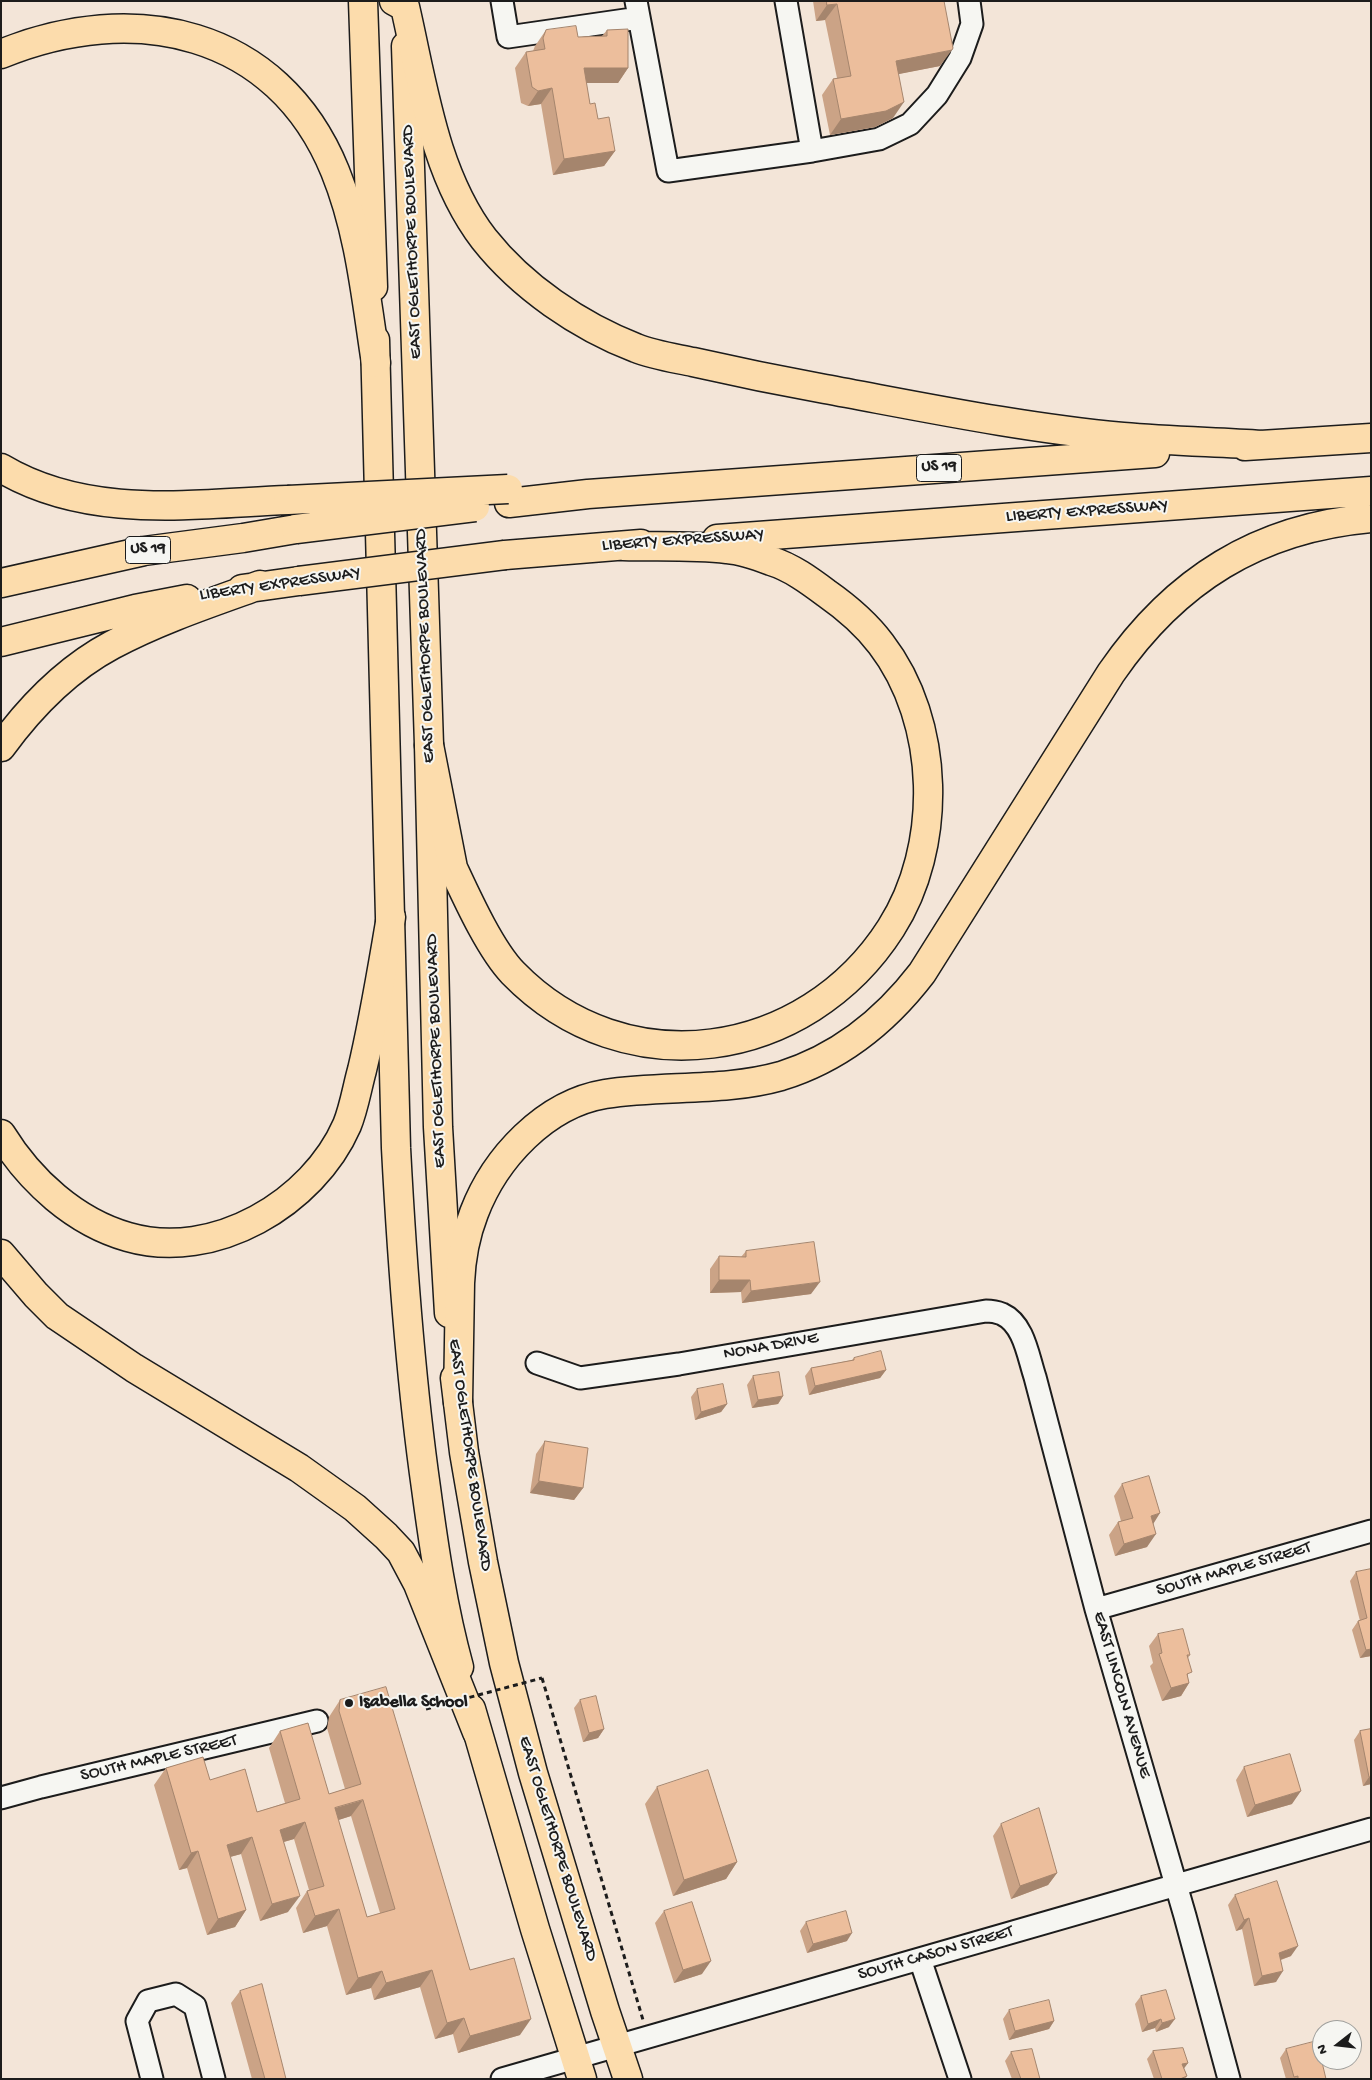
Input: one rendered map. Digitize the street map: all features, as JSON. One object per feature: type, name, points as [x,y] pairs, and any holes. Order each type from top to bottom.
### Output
[{"type":"main road","points":[[364,1],[376,363],[396,1148],[410,1365],[435,1551],[458,1661],[530,1912],[579,2069]]},
{"type":"main road","points":[[401,3],[440,152],[453,186],[467,214],[485,240],[511,268],[537,291],[599,331],[638,349],[764,378],[942,411],[1121,437],[1262,445]]},
{"type":"main road","name":"EAST OGLETHORPE BOULEVARD","points":[[401,3],[429,745],[438,1127],[449,1313],[458,1402],[483,1562],[504,1663],[533,1773],[605,2011],[628,2079]]},
{"type":"main road","points":[[1,54],[26,42],[58,31],[92,24],[137,23],[161,25],[184,30],[218,42],[245,58],[268,76],[290,99],[310,125],[336,172],[356,238],[376,363]]},
{"type":"main road","name":"US 19","points":[[1,583],[144,551],[242,538],[508,496],[588,494],[1371,438]]},
{"type":"main road","points":[[1,468],[26,481],[63,494],[113,504],[138,505],[508,496]]},
{"type":"main road","name":"LIBERTY EXPRESSWAY","points":[[1,642],[135,608],[260,585],[505,555],[1371,491]]},
{"type":"main road","points":[[458,1402],[461,1265],[468,1230],[483,1192],[494,1173],[522,1139],[557,1112],[604,1094],[714,1087],[758,1082],[806,1067],[850,1043],[890,1012],[922,973],[1111,673],[1143,630],[1161,611],[1202,578],[1248,551],[1298,531],[1371,518]]},
{"type":"main road","points":[[429,745],[453,868],[482,926],[507,966],[534,993],[561,1012],[587,1026],[612,1036],[644,1044],[681,1047],[709,1045],[740,1039],[772,1029],[806,1012],[849,980],[870,958],[900,912],[920,864],[926,829],[929,796],[926,762],[914,705],[900,674],[882,644],[839,602],[811,582],[774,562],[729,549],[623,546]]},
{"type":"main road","points":[[1,747],[18,724],[46,694],[77,668],[111,645],[178,614],[260,585]]},
{"type":"main road","points":[[1,1134],[26,1168],[52,1194],[76,1212],[101,1227],[129,1237],[148,1241],[176,1242],[201,1240],[251,1223],[275,1209],[303,1186],[332,1152],[347,1125],[372,1027],[391,917]]},
{"type":"main road","points":[[1,1254],[36,1295],[58,1316],[134,1368],[299,1468],[355,1508],[386,1536],[401,1552],[418,1584],[477,1732]]},
{"type":"street","points":[[502,1],[508,37],[637,9],[668,171],[812,151],[879,139],[910,124],[937,95],[960,58],[972,24],[969,1]]},
{"type":"street","points":[[786,1],[812,151]]},
{"type":"street","name":"NONA DRIVE","points":[[537,1363],[580,1378],[679,1364],[986,1310],[1005,1316]]},
{"type":"street","name":"EAST LINCOLN AVENUE","points":[[1005,1316],[1015,1323],[1024,1343],[1096,1609],[1174,1886],[1185,1916],[1229,2079]]},
{"type":"street","name":"SOUTH MAPLE STREET","points":[[1096,1609],[1371,1531]]},
{"type":"street","name":"SOUTH MAPLE STREET","points":[[1,1798],[317,1721]]},
{"type":"street","name":"SOUTH CASON STREET","points":[[502,2079],[579,2069],[618,2046],[1371,1829]]},
{"type":"street","points":[[920,1959],[960,2079]]},
{"type":"street","points":[[152,2079],[137,2022],[148,2002],[176,1994],[195,2006],[214,2079]]},
{"type":"path","points":[[426,1708],[542,1678],[648,2037]]},
{"type":"building","points":[[827,1],[944,1],[953,48],[952,50],[896,61],[904,102],[886,111],[841,119],[833,79],[851,76],[837,4],[827,5]]},
{"type":"building","points":[[576,26],[578,37],[607,36],[607,30],[628,29],[628,68],[584,68],[590,104],[595,103],[598,119],[609,117],[615,151],[564,159],[552,88],[538,91],[532,87],[526,52],[545,49],[543,38],[546,30]]},
{"type":"building","points":[[814,1242],[820,1282],[751,1291],[750,1280],[719,1280],[719,1256],[746,1257],[746,1251]]},
{"type":"building","points":[[881,1351],[886,1370],[815,1386],[811,1368],[854,1360],[854,1358]]},
{"type":"building","points":[[779,1372],[783,1396],[758,1400],[753,1376]]},
{"type":"building","points":[[723,1384],[727,1404],[701,1412],[697,1389]]},
{"type":"building","points":[[545,1441],[588,1448],[583,1488],[539,1481]]},
{"type":"building","points":[[1149,1476],[1160,1513],[1151,1516],[1156,1534],[1124,1544],[1118,1522],[1133,1518],[1122,1484]]},
{"type":"building","points":[[1371,1569],[1371,1649],[1366,1650],[1358,1621],[1367,1618],[1356,1572]]},
{"type":"building","points":[[1183,1629],[1190,1655],[1187,1655],[1192,1672],[1187,1674],[1189,1683],[1171,1688],[1159,1654],[1162,1653],[1158,1634]]},
{"type":"building","points":[[386,1687],[470,1970],[514,1958],[531,2019],[470,2036],[464,2018],[447,2023],[432,1970],[386,1983],[382,1971],[358,1978],[339,1909],[315,1916],[307,1891],[324,1886],[305,1822],[280,1830],[300,1896],[272,1904],[252,1837],[227,1845],[246,1910],[218,1919],[198,1851],[191,1853],[166,1768],[203,1757],[210,1780],[245,1769],[257,1812],[300,1799],[280,1731],[308,1723],[329,1794],[361,1784],[339,1711],[340,1700]],"holes":[[[363,1800],[395,1909],[367,1917],[335,1808]]]},
{"type":"building","points":[[596,1696],[604,1729],[589,1733],[580,1700]]},
{"type":"building","points":[[1371,1729],[1371,1777],[1369,1777],[1360,1731]]},
{"type":"building","points":[[1290,1754],[1301,1791],[1255,1805],[1244,1767]]},
{"type":"building","points":[[708,1770],[737,1862],[684,1880],[657,1787]]},
{"type":"building","points":[[1039,1808],[1057,1873],[1020,1886],[1001,1824]]},
{"type":"building","points":[[1277,1881],[1298,1946],[1279,1953],[1283,1971],[1262,1976],[1249,1918],[1244,1920],[1235,1895]]},
{"type":"building","points":[[692,1902],[711,1961],[683,1970],[664,1911]]},
{"type":"building","points":[[846,1911],[852,1933],[813,1944],[806,1922]]},
{"type":"building","points":[[262,1984],[286,2079],[265,2079],[240,1991]]},
{"type":"building","points":[[1166,1990],[1175,2019],[1162,2023],[1161,2019],[1148,2024],[1141,1996]]},
{"type":"building","points":[[1049,2000],[1054,2021],[1015,2031],[1009,2010]]},
{"type":"building","points":[[1312,2042],[1312,2070],[1324,2070],[1326,2079],[1298,2079],[1298,2076],[1294,2077],[1286,2049]]},
{"type":"building","points":[[1183,2048],[1188,2063],[1182,2064],[1187,2076],[1180,2079],[1162,2079],[1153,2051]]},
{"type":"building","points":[[1032,2049],[1040,2079],[1021,2079],[1011,2052]]},
{"type":"place","name":"Isabella School","points":[[349,1703]]}]
